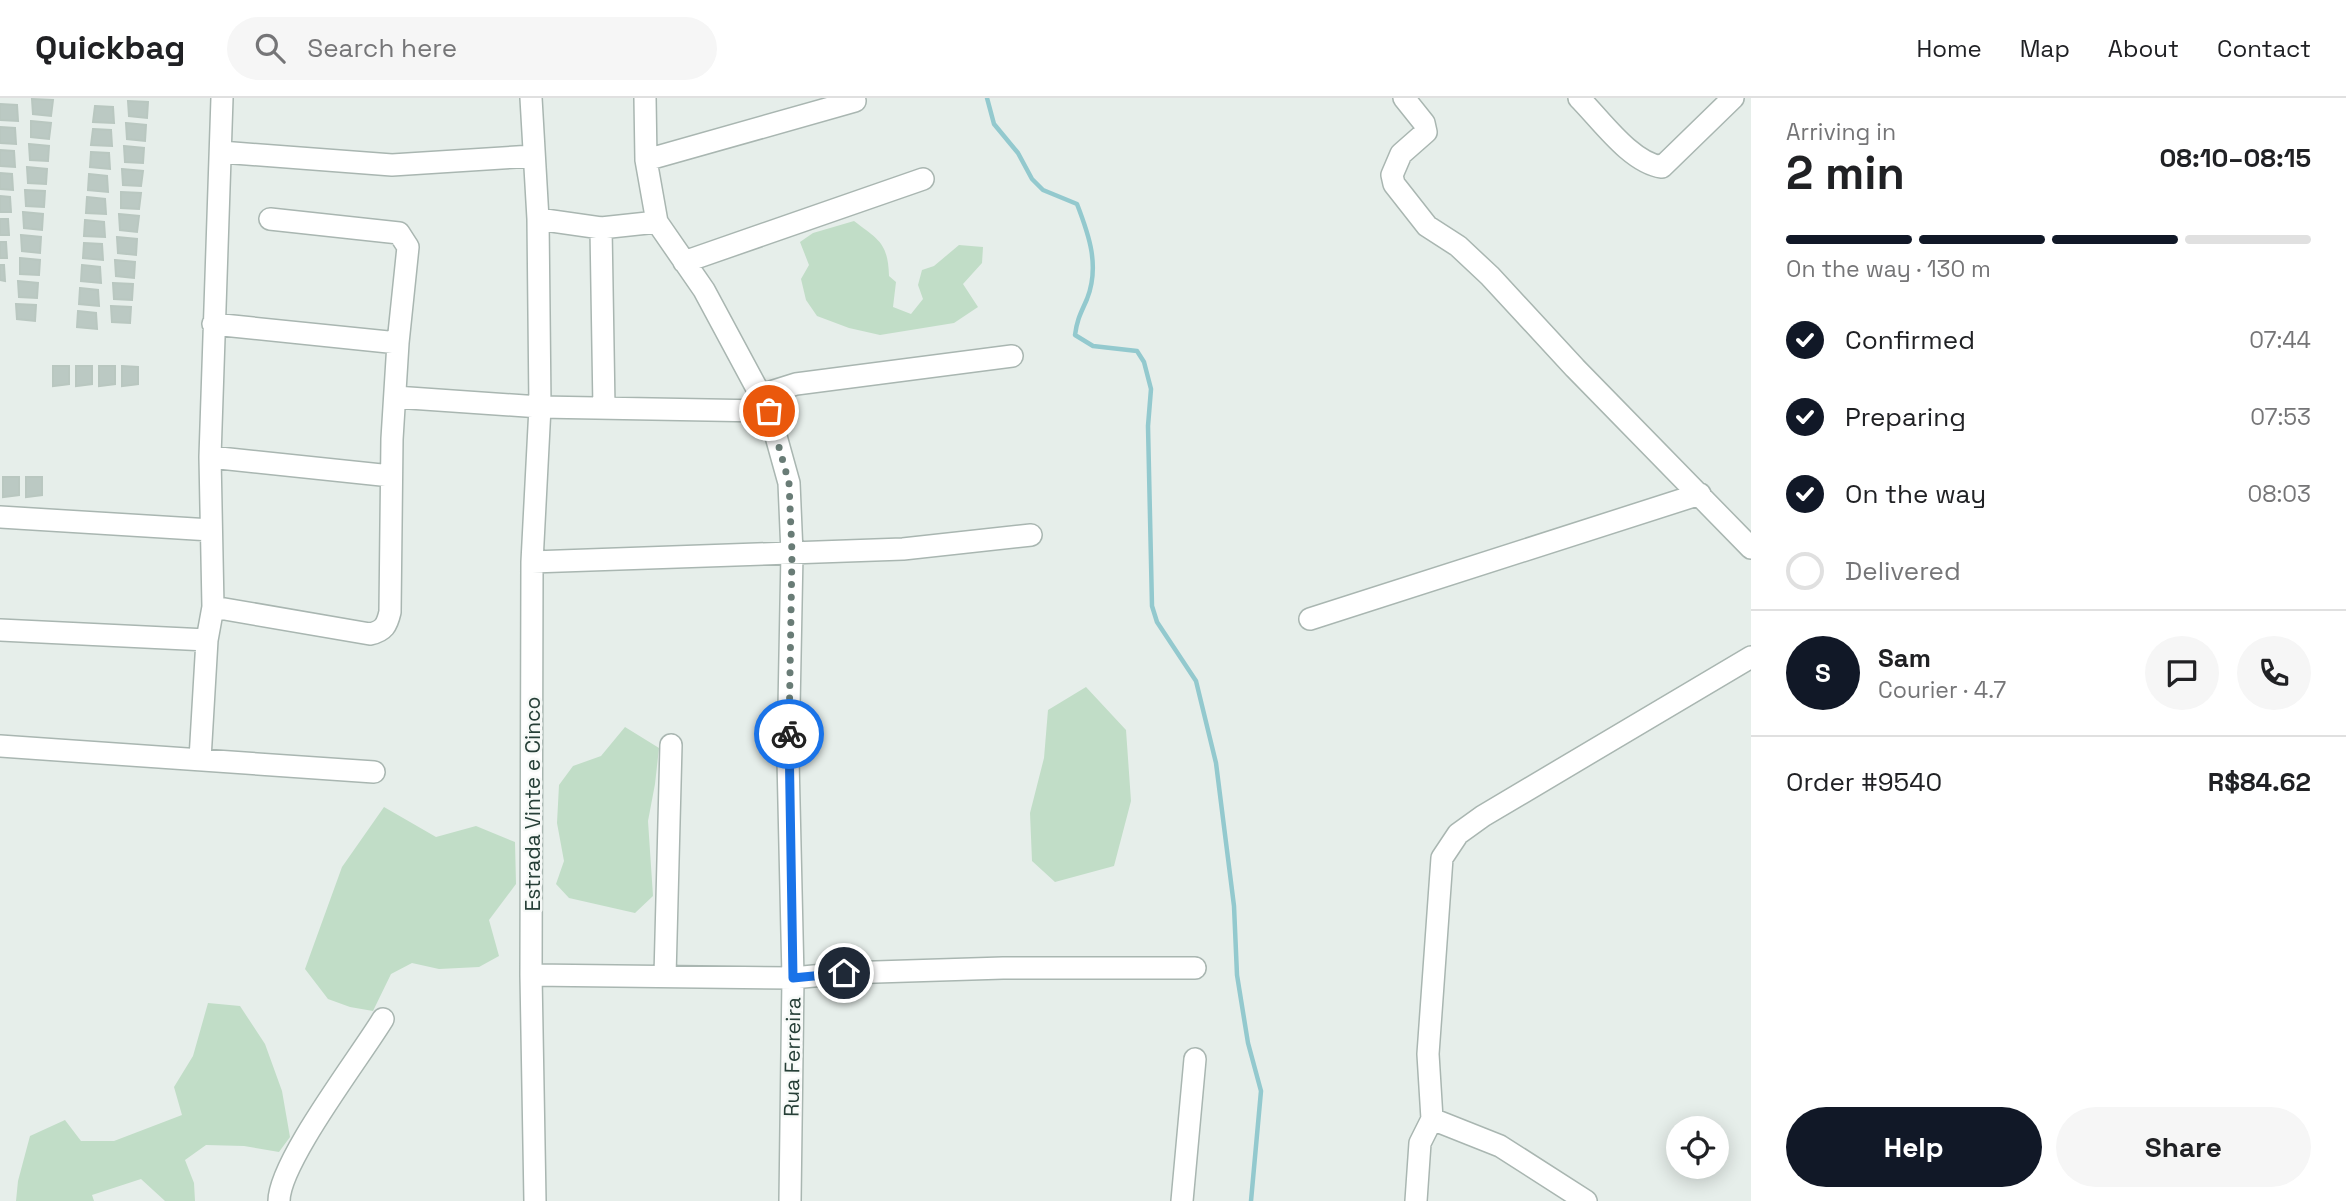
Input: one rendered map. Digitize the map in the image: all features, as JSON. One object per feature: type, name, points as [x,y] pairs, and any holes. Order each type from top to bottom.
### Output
[{"type":"street","points":[[200,759],[207,640],[213,607],[210,457],[222,98]]},
{"type":"street","name":"Estrada Vinte e Cinco","points":[[531,98],[538,219],[540,407],[532,562],[531,975],[535,1201]]},
{"type":"street","points":[[538,219],[601,228],[657,222],[646,160],[645,98]]},
{"type":"street","points":[[1404,98],[1424,123],[1426,132],[1401,154],[1392,175],[1394,184],[1416,214],[1427,226],[1458,246],[1490,276],[1575,368],[1751,548]]},
{"type":"street","points":[[1579,98],[1629,150],[1648,165],[1662,167],[1733,98]]},
{"type":"street","points":[[646,160],[855,101]]},
{"type":"street","points":[[221,152],[391,165],[533,156]]},
{"type":"street","points":[[684,262],[923,179]]},
{"type":"street","points":[[213,607],[370,634],[380,631],[387,624],[390,611],[391,476],[398,343],[408,247],[399,233],[270,219]]},
{"type":"street","name":"Rua Ferreira","points":[[657,222],[704,290],[765,403],[789,483],[792,553],[788,759],[793,978],[790,1201]]},
{"type":"street","points":[[601,228],[604,408]]},
{"type":"street","points":[[213,324],[398,343]]},
{"type":"street","points":[[395,397],[540,407],[604,408],[765,403],[796,384],[1012,356]]},
{"type":"street","points":[[210,457],[391,476]]},
{"type":"street","points":[[1310,619],[1700,495]]},
{"type":"street","points":[[0,517],[211,530]]},
{"type":"street","points":[[532,562],[903,549],[1031,535]]},
{"type":"street","points":[[0,630],[207,640]]},
{"type":"street","points":[[1416,1201],[1420,1143],[1432,1119],[1428,1055],[1439,884],[1443,858],[1448,847],[1458,834],[1483,816],[1751,657]]},
{"type":"street","points":[[665,976],[671,745]]},
{"type":"street","points":[[0,746],[374,772]]},
{"type":"street","points":[[531,975],[793,978],[1003,968],[1195,968]]},
{"type":"street","points":[[279,1201],[279,1191],[294,1157],[383,1019]]},
{"type":"street","points":[[1182,1201],[1195,1059]]},
{"type":"street","points":[[1432,1119],[1500,1146],[1586,1201]]},
{"type":"green space","points":[[854,221],[876,238],[884,249],[889,276],[896,282],[893,307],[911,314],[923,299],[918,285],[922,270],[934,266],[959,245],[983,247],[982,263],[963,284],[978,307],[954,323],[880,335],[849,328],[817,316],[806,300],[801,279],[809,265],[800,242],[813,233]]},
{"type":"green space","points":[[1086,687],[1126,730],[1131,801],[1114,866],[1055,882],[1032,861],[1030,813],[1044,758],[1048,710]]},
{"type":"green space","points":[[625,727],[659,748],[648,821],[653,896],[635,913],[569,898],[556,884],[564,861],[557,823],[559,785],[573,766],[601,756]]},
{"type":"green space","points":[[384,807],[436,837],[476,826],[515,842],[516,884],[489,920],[499,956],[479,967],[439,969],[412,963],[391,974],[373,1011],[328,999],[305,969],[342,867]]},
{"type":"green space","points":[[208,1003],[240,1006],[265,1044],[282,1091],[290,1137],[279,1152],[244,1146],[206,1145],[185,1160],[194,1183],[195,1201],[165,1201],[141,1179],[92,1195],[94,1201],[16,1201],[18,1181],[30,1136],[65,1120],[81,1141],[114,1141],[182,1115],[174,1087],[193,1056]]},
{"type":"building","points":[[32,99],[53,100],[51,116],[33,114]]},
{"type":"building","points":[[128,101],[148,102],[147,118],[129,116]]},
{"type":"building","points":[[0,104],[17,105],[18,121],[0,120]]},
{"type":"building","points":[[95,106],[113,107],[114,123],[93,122]]},
{"type":"building","points":[[31,121],[51,123],[49,139],[31,137]]},
{"type":"building","points":[[126,123],[146,125],[145,141],[127,139]]},
{"type":"building","points":[[0,127],[15,128],[16,144],[0,143]]},
{"type":"building","points":[[93,129],[111,130],[112,146],[91,145]]},
{"type":"building","points":[[29,144],[49,146],[48,161],[30,160]]},
{"type":"building","points":[[124,146],[144,148],[143,163],[125,162]]},
{"type":"building","points":[[0,150],[14,151],[15,167],[0,166]]},
{"type":"building","points":[[91,152],[109,153],[110,169],[90,167]]},
{"type":"building","points":[[27,167],[47,169],[46,184],[28,183]]},
{"type":"building","points":[[122,169],[143,171],[141,186],[123,185]]},
{"type":"building","points":[[0,173],[12,174],[13,190],[0,189]]},
{"type":"building","points":[[89,174],[107,176],[108,192],[88,190]]},
{"type":"building","points":[[25,190],[45,191],[44,207],[26,206]]},
{"type":"building","points":[[121,192],[141,193],[139,209],[121,208]]},
{"type":"building","points":[[0,196],[10,197],[11,212],[0,212]]},
{"type":"building","points":[[87,197],[105,199],[106,214],[86,213]]},
{"type":"building","points":[[23,212],[43,214],[42,230],[24,228]]},
{"type":"building","points":[[119,214],[139,216],[137,232],[120,230]]},
{"type":"building","points":[[0,219],[8,219],[9,235],[0,235]]},
{"type":"building","points":[[85,220],[104,222],[105,237],[84,236]]},
{"type":"building","points":[[21,235],[41,237],[40,253],[22,251]]},
{"type":"building","points":[[117,237],[137,239],[136,255],[118,253]]},
{"type":"building","points":[[0,242],[6,242],[7,258],[0,258]]},
{"type":"building","points":[[84,243],[102,244],[103,260],[83,258]]},
{"type":"building","points":[[20,258],[40,260],[39,275],[20,274]]},
{"type":"building","points":[[115,260],[135,262],[134,278],[116,276]]},
{"type":"building","points":[[0,265],[4,265],[5,281],[0,280]]},
{"type":"building","points":[[82,265],[100,267],[101,283],[81,281]]},
{"type":"building","points":[[18,281],[38,283],[37,298],[19,297]]},
{"type":"building","points":[[113,283],[133,284],[132,300],[114,299]]},
{"type":"building","points":[[80,288],[98,290],[99,306],[79,304]]},
{"type":"building","points":[[16,304],[36,305],[35,321],[17,319]]},
{"type":"building","points":[[111,306],[131,307],[130,323],[112,322]]},
{"type":"building","points":[[78,311],[96,313],[97,329],[77,327]]},
{"type":"building","points":[[53,366],[69,366],[69,384],[53,386]]},
{"type":"building","points":[[76,366],[92,366],[92,384],[76,386]]},
{"type":"building","points":[[99,366],[115,366],[115,384],[99,386]]},
{"type":"building","points":[[122,366],[138,367],[138,384],[122,386]]},
{"type":"building","points":[[3,477],[19,477],[19,495],[3,497]]},
{"type":"building","points":[[26,477],[42,477],[42,495],[26,497]]},
{"type":"waterway","points":[[987,98],[994,124],[1018,153],[1032,179],[1043,190],[1077,204],[1089,239],[1093,275],[1075,335],[1093,346],[1137,351],[1144,362],[1151,389],[1148,426],[1152,606],[1157,622],[1196,681],[1216,763],[1234,906],[1237,975],[1248,1043],[1261,1091],[1251,1201]]},
{"type":"way so far","points":[[769,411],[789,483],[792,553],[789,734]]},
{"type":"route","points":[[789,734],[793,978],[844,973]]}]
